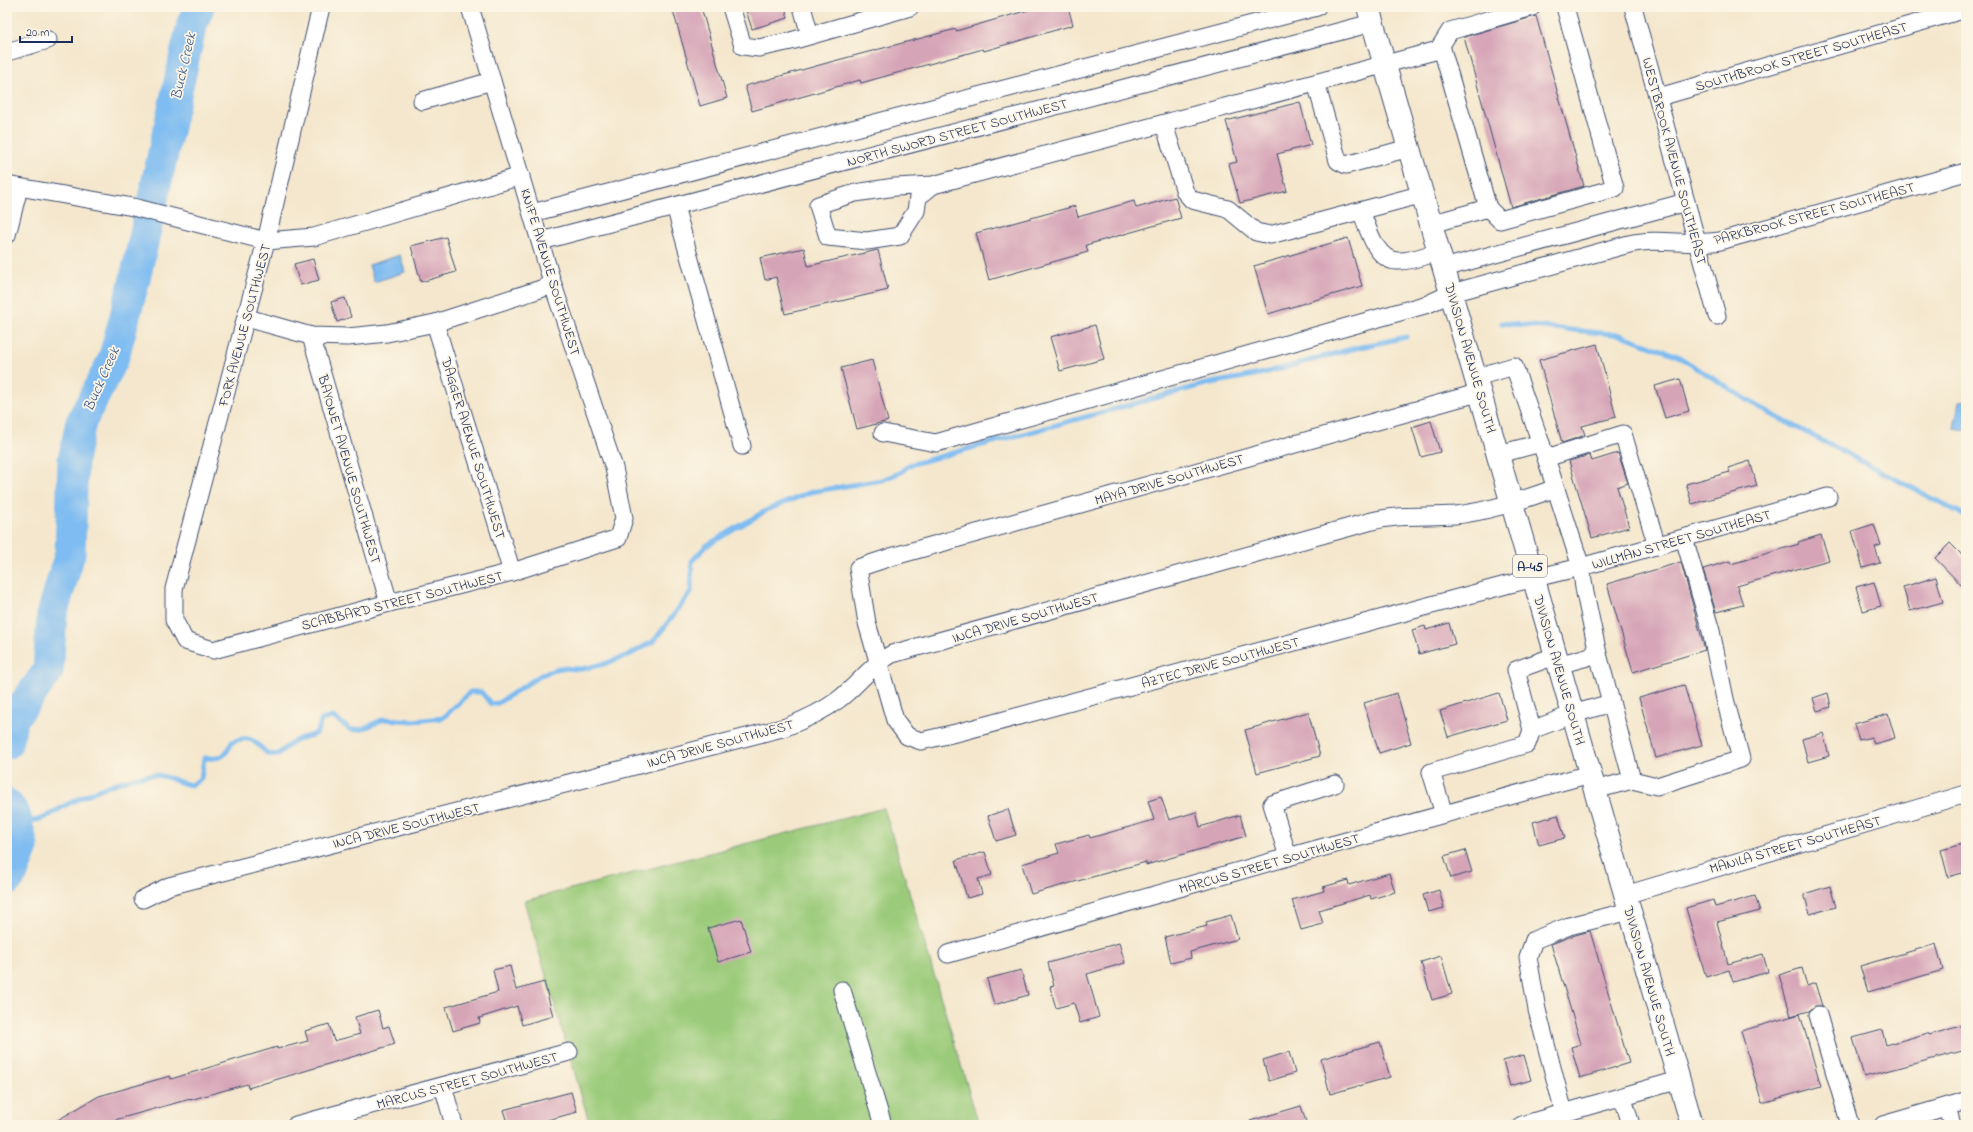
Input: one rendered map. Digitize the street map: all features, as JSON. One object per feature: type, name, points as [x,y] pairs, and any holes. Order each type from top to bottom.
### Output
[{"type":"main road","name":"DIVISION AVENUE SOUTH","points":[[1370,15],[1479,385],[1572,714],[1692,1125]]},
{"type":"street","name":"FORK AVENUE SOUTHWEST","points":[[185,641],[174,620],[174,589],[192,516],[247,318],[321,7]]},
{"type":"street","name":"KNIFE AVENUE SOUTHWEST","points":[[470,7],[553,285],[614,468],[624,518],[618,538]]},
{"type":"street","points":[[731,7],[743,46],[759,48],[910,7]]},
{"type":"street","points":[[802,7],[810,35]]},
{"type":"street","name":"NORTH SWORD STREET SOUTHWEST","points":[[532,213],[1317,7]]},
{"type":"street","points":[[1438,50],[1450,31],[1532,7]]},
{"type":"street","points":[[933,185],[918,197],[916,211],[900,236],[867,241],[828,237],[818,205],[855,193],[895,186],[933,185],[1442,49],[1488,208],[1500,220],[1615,188],[1565,7]]},
{"type":"street","name":"WESTBROOK AVENUE SOUTHEAST","points":[[1633,7],[1659,97],[1696,242],[1717,316]]},
{"type":"street","name":"SOUTHBROOK STREET SOUTHEAST","points":[[1659,97],[1966,9]]},
{"type":"street","name":"NORTH SWORD STREET SOUTHWEST","points":[[541,241],[675,206],[1370,15]]},
{"type":"street","points":[[7,52],[48,40]]},
{"type":"street","points":[[422,102],[492,81]]},
{"type":"street","points":[[1316,83],[1338,161],[1346,165],[1409,148]]},
{"type":"street","points":[[1164,124],[1185,192],[1192,200],[1228,209],[1256,232],[1270,235],[1423,194]]},
{"type":"street","name":"PARKBROOK STREET SOUTHEAST","points":[[883,433],[936,443],[1428,304],[1452,293],[1642,241],[1720,241],[1966,172]]},
{"type":"street","points":[[7,235],[13,187],[133,207],[266,241],[314,237],[521,176]]},
{"type":"street","points":[[1360,211],[1379,253],[1396,262],[1442,260],[1686,202]]},
{"type":"street","points":[[675,206],[742,446]]},
{"type":"street","points":[[1431,224],[1488,208]]},
{"type":"street","points":[[247,318],[311,336],[348,337],[387,334],[436,323],[553,285]]},
{"type":"street","name":"DAGGER AVENUE SOUTHWEST","points":[[436,323],[512,572]]},
{"type":"street","name":"BAYONET AVENUE SOUTHWEST","points":[[311,336],[389,603]]},
{"type":"street","name":"MAYA DRIVE SOUTHWEST","points":[[878,663],[867,623],[858,568],[891,557],[1479,385],[1514,366],[1544,451]]},
{"type":"street","points":[[1499,454],[1544,451],[1622,434],[1657,546]]},
{"type":"street","points":[[1544,451],[1581,567],[1598,654],[1632,780],[1657,786],[1741,759],[1711,631],[1684,538]]},
{"type":"street","name":"INCA DRIVE SOUTHWEST","points":[[143,900],[168,886],[786,727],[805,720],[839,699],[878,663],[892,654],[1372,521],[1397,516],[1464,514],[1512,502],[1556,488]]},
{"type":"street","name":"WILLMAN STREET SOUTHEAST","points":[[1534,578],[1581,567],[1828,497]]},
{"type":"street","name":"SCABBARD STREET SOUTHWEST","points":[[185,641],[213,650],[512,572],[618,538]]},
{"type":"street","name":"AZTEC DRIVE SOUTHWEST","points":[[878,663],[895,720],[907,736],[921,741],[960,732],[1534,578]]},
{"type":"street","points":[[1444,814],[1430,772],[1527,744],[1532,730],[1516,670],[1598,654]]},
{"type":"street","points":[[1532,730],[1572,714],[1611,703]]},
{"type":"street","name":"MARCUS STREET SOUTHWEST","points":[[948,954],[1444,814],[1593,782],[1632,780]]},
{"type":"street","points":[[1288,857],[1272,804],[1335,784]]},
{"type":"street","name":"MANILA STREET SOUTHEAST","points":[[1564,1113],[1537,1010],[1528,957],[1534,940],[1627,903],[1966,794]]},
{"type":"street","points":[[842,990],[883,1125]]},
{"type":"street","points":[[1818,1016],[1850,1125]]},
{"type":"street","name":"MARCUS STREET SOUTHWEST","points":[[296,1125],[569,1052]]},
{"type":"street","points":[[1532,1124],[1564,1113],[1679,1080]]},
{"type":"street","points":[[443,1086],[454,1125]]},
{"type":"street","points":[[1623,1097],[1631,1125]]},
{"type":"street","points":[[1883,1125],[1966,1101]]},
{"type":"street","points":[[1947,1107],[1952,1125]]},
{"type":"green space","points":[[884,808],[979,1125],[590,1125],[524,901]]},
{"type":"water","points":[[400,255],[405,272],[374,282],[369,265]]},
{"type":"water","points":[[1966,400],[1966,431],[1954,429],[1959,401]]},
{"type":"building","points":[[672,7],[701,7],[727,98],[700,106]]},
{"type":"building","points":[[745,7],[785,7],[788,18],[752,29]]},
{"type":"building","points":[[1039,7],[1068,7],[1073,25],[984,51],[983,49],[861,83],[860,80],[752,111],[745,86],[956,29],[956,31]]},
{"type":"building","points":[[1536,16],[1584,186],[1511,207],[1464,37]]},
{"type":"building","points":[[1300,102],[1311,145],[1277,154],[1287,191],[1240,203],[1229,164],[1237,162],[1226,121]]},
{"type":"building","points":[[1175,197],[1181,218],[1086,245],[1088,252],[989,280],[976,233],[1075,206],[1078,217],[1134,201],[1136,208]]},
{"type":"building","points":[[446,237],[456,272],[421,282],[411,246]]},
{"type":"building","points":[[1348,238],[1362,286],[1268,314],[1254,266]]},
{"type":"building","points":[[804,248],[808,266],[878,250],[888,290],[785,314],[776,277],[765,280],[760,258]]},
{"type":"building","points":[[313,259],[319,280],[300,285],[294,264]]},
{"type":"building","points":[[345,298],[351,317],[337,322],[331,302]]},
{"type":"building","points":[[1095,325],[1104,359],[1060,371],[1050,337]]},
{"type":"building","points":[[1597,344],[1616,417],[1582,426],[1585,435],[1562,443],[1539,360]]},
{"type":"building","points":[[872,360],[888,421],[857,429],[841,368]]},
{"type":"building","points":[[1680,379],[1689,411],[1665,418],[1655,386]]},
{"type":"building","points":[[1431,421],[1440,452],[1421,457],[1412,427]]},
{"type":"building","points":[[1618,453],[1628,483],[1617,487],[1629,527],[1592,538],[1569,461],[1590,455],[1592,461]]},
{"type":"building","points":[[1750,461],[1757,486],[1692,504],[1686,484],[1730,472],[1728,468]]},
{"type":"building","points":[[1874,524],[1881,545],[1875,547],[1880,563],[1863,568],[1852,531]]},
{"type":"building","points":[[1821,535],[1829,560],[1737,586],[1743,605],[1716,612],[1703,569],[1730,561],[1731,564],[1799,544],[1798,542]]},
{"type":"building","points":[[1950,543],[1966,559],[1966,590],[1935,558]]},
{"type":"building","points":[[1681,562],[1705,650],[1633,672],[1607,584]]},
{"type":"building","points":[[1936,577],[1943,602],[1910,611],[1903,587]]},
{"type":"building","points":[[1874,582],[1881,606],[1863,611],[1856,587]]},
{"type":"building","points":[[1449,623],[1455,644],[1419,654],[1412,630],[1425,626],[1426,630]]},
{"type":"building","points":[[1684,685],[1702,745],[1656,758],[1639,698]]},
{"type":"building","points":[[1397,693],[1411,743],[1379,753],[1364,703]]},
{"type":"building","points":[[1499,693],[1507,720],[1448,737],[1440,711]]},
{"type":"building","points":[[1828,693],[1831,707],[1817,711],[1813,698]]},
{"type":"building","points":[[1308,712],[1320,756],[1257,773],[1245,730]]},
{"type":"building","points":[[1888,714],[1895,738],[1874,744],[1872,737],[1859,740],[1854,724]]},
{"type":"building","points":[[1823,733],[1829,756],[1808,762],[1802,739]]},
{"type":"building","points":[[1161,797],[1169,820],[1196,812],[1200,827],[1240,815],[1246,836],[1146,865],[1146,862],[1031,894],[1022,864],[1059,853],[1056,844],[1089,835],[1090,838],[1154,820],[1148,801]]},
{"type":"building","points":[[1008,809],[1016,835],[996,841],[988,816]]},
{"type":"building","points":[[1558,815],[1565,838],[1539,845],[1533,822]]},
{"type":"building","points":[[1966,843],[1966,872],[1948,877],[1941,850]]},
{"type":"building","points":[[1465,850],[1472,872],[1451,878],[1444,856]]},
{"type":"building","points":[[985,852],[992,875],[978,879],[982,894],[967,898],[956,860]]},
{"type":"building","points":[[1389,873],[1395,892],[1371,899],[1370,895],[1319,910],[1323,924],[1301,930],[1292,900],[1324,891],[1323,887],[1348,880],[1349,885]]},
{"type":"building","points":[[1830,886],[1836,907],[1810,914],[1804,894]]},
{"type":"building","points":[[1439,890],[1444,908],[1428,912],[1423,895]]},
{"type":"building","points":[[1755,896],[1760,911],[1717,922],[1728,964],[1763,954],[1768,972],[1733,982],[1729,970],[1706,977],[1686,908],[1713,900],[1715,907]]},
{"type":"building","points":[[1231,915],[1238,939],[1190,952],[1191,958],[1171,963],[1165,937],[1207,926],[1206,922]]},
{"type":"building","points":[[741,919],[751,952],[718,962],[708,928]]},
{"type":"building","points":[[1590,931],[1629,1063],[1580,1078],[1571,1047],[1581,1044],[1551,944]]},
{"type":"building","points":[[1119,943],[1125,963],[1087,974],[1099,1017],[1080,1023],[1074,1003],[1056,1008],[1050,987],[1054,986],[1048,963]]},
{"type":"building","points":[[1936,944],[1943,970],[1868,992],[1860,966]]},
{"type":"building","points":[[1441,956],[1452,994],[1432,1000],[1421,962]]},
{"type":"building","points":[[510,966],[516,990],[544,982],[553,1016],[522,1025],[517,1006],[479,1018],[480,1023],[453,1031],[446,1007],[498,992],[493,970]]},
{"type":"building","points":[[1802,968],[1807,986],[1815,983],[1822,1006],[1815,1006],[1809,1011],[1791,1016],[1779,975]]},
{"type":"building","points":[[1021,970],[1028,995],[994,1005],[987,979]]},
{"type":"building","points":[[378,1010],[383,1028],[389,1026],[395,1044],[248,1088],[247,1084],[111,1121],[105,1125],[49,1125],[99,1096],[170,1076],[171,1079],[277,1047],[277,1049],[308,1041],[305,1031],[329,1024],[334,1041],[360,1034],[355,1017]]},
{"type":"building","points":[[1800,1014],[1821,1086],[1762,1103],[1741,1031]]},
{"type":"building","points":[[1964,1025],[1966,1033],[1966,1050],[1864,1077],[1853,1038],[1882,1030],[1886,1045]]},
{"type":"building","points":[[1380,1042],[1390,1077],[1330,1094],[1321,1059]]},
{"type":"building","points":[[1289,1052],[1295,1073],[1269,1081],[1263,1060]]},
{"type":"building","points":[[1524,1055],[1531,1080],[1510,1086],[1503,1061]]},
{"type":"building","points":[[571,1092],[577,1112],[544,1121],[545,1125],[508,1125],[503,1110]]},
{"type":"building","points":[[1301,1106],[1307,1125],[1250,1125],[1250,1121]]},
{"type":"waterway","name":"Buck Creek","points":[[7,744],[13,719],[48,671],[52,615],[70,553],[73,460],[81,422],[113,360],[134,283],[192,24],[199,7]]},
{"type":"waterway","points":[[1502,323],[1621,335],[1676,355],[1765,411],[1966,516]]},
{"type":"waterway","points":[[15,814],[25,820],[38,820],[100,789],[122,781],[144,776],[159,775],[192,785],[201,778],[204,758],[218,758],[222,756],[225,754],[232,742],[245,739],[253,740],[268,754],[277,755],[300,738],[315,734],[321,720],[333,717],[351,730],[363,729],[384,719],[413,721],[443,718],[470,692],[481,692],[491,704],[498,703],[541,675],[560,668],[581,669],[604,664],[631,654],[654,641],[691,592],[692,561],[706,546],[767,510],[811,492],[882,480],[901,472],[909,465],[1206,384],[1260,374],[1352,349],[1406,337]]},
{"type":"waterway","name":"Buck Creek","points":[[7,804],[15,814],[23,847],[13,873],[7,881]]}]
